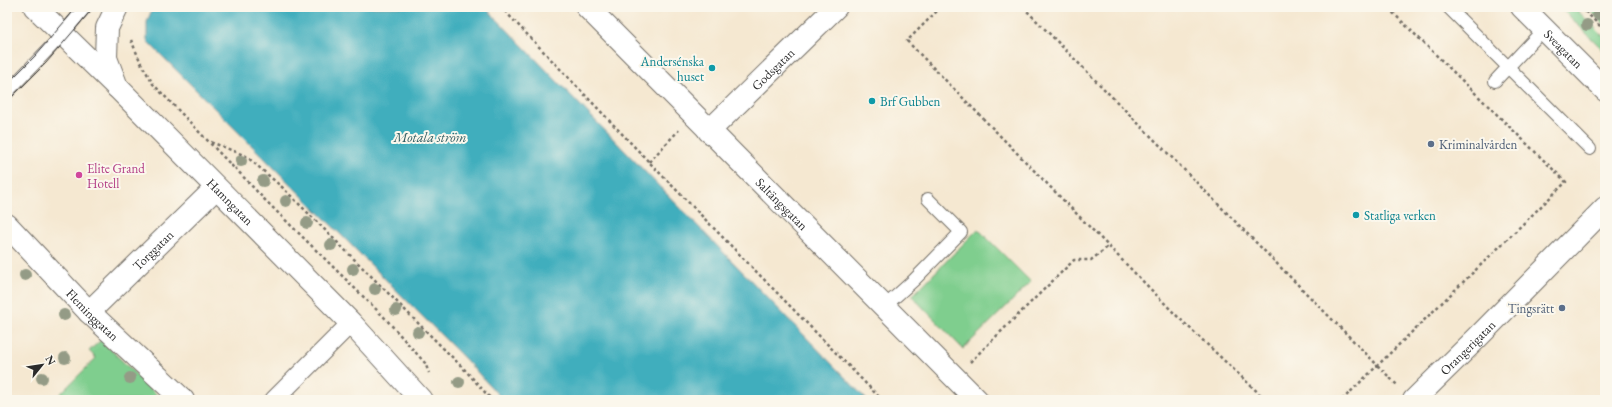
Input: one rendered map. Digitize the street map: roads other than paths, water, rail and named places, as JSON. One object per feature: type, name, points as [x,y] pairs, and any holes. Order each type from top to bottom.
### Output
[{"type":"street","name":"Hamngatan","points":[[35,7],[117,86],[216,188],[351,323],[422,400]]},
{"type":"street","points":[[117,7],[107,28],[106,58],[117,86]]},
{"type":"street","name":"Saltängsgatan","points":[[587,7],[693,116],[976,400]]},
{"type":"street","name":"Godsgatan","points":[[708,131],[836,7]]},
{"type":"street","name":"Sveagatan","points":[[1522,7],[1605,90]]},
{"type":"street","name":"Torggatan","points":[[89,312],[216,188]]},
{"type":"street","name":"Orangerigatan","points":[[1413,397],[1477,338],[1605,208]]},
{"type":"street","name":"Fleminggatan","points":[[7,226],[89,312],[183,400]]},
{"type":"street","points":[[274,400],[351,323]]},
{"type":"lane","points":[[7,92],[64,34],[85,7]]},
{"type":"lane","points":[[1448,7],[1509,66],[1590,149]]},
{"type":"lane","points":[[1495,81],[1544,29]]},
{"type":"lane","points":[[884,308],[953,242],[961,232],[928,199]]},
{"type":"water","name":"Motala ström","points":[[153,7],[485,7],[867,400],[503,400],[466,360],[147,41],[147,22]]},
{"type":"tram line","points":[[7,84],[35,56],[77,7]]},
{"type":"tram line","points":[[7,102],[46,63],[94,7]]},
{"type":"place","name":"Andersénska huset","points":[[712,68]]},
{"type":"place","name":"Brf Gubben","points":[[872,101]]},
{"type":"place","name":"Kriminalvården","points":[[1431,144]]},
{"type":"place","name":"Elite Grand Hotell","points":[[79,175]]},
{"type":"place","name":"Statliga verken","points":[[1356,215]]},
{"type":"place","name":"Tingsrätt","points":[[1562,308]]}]
